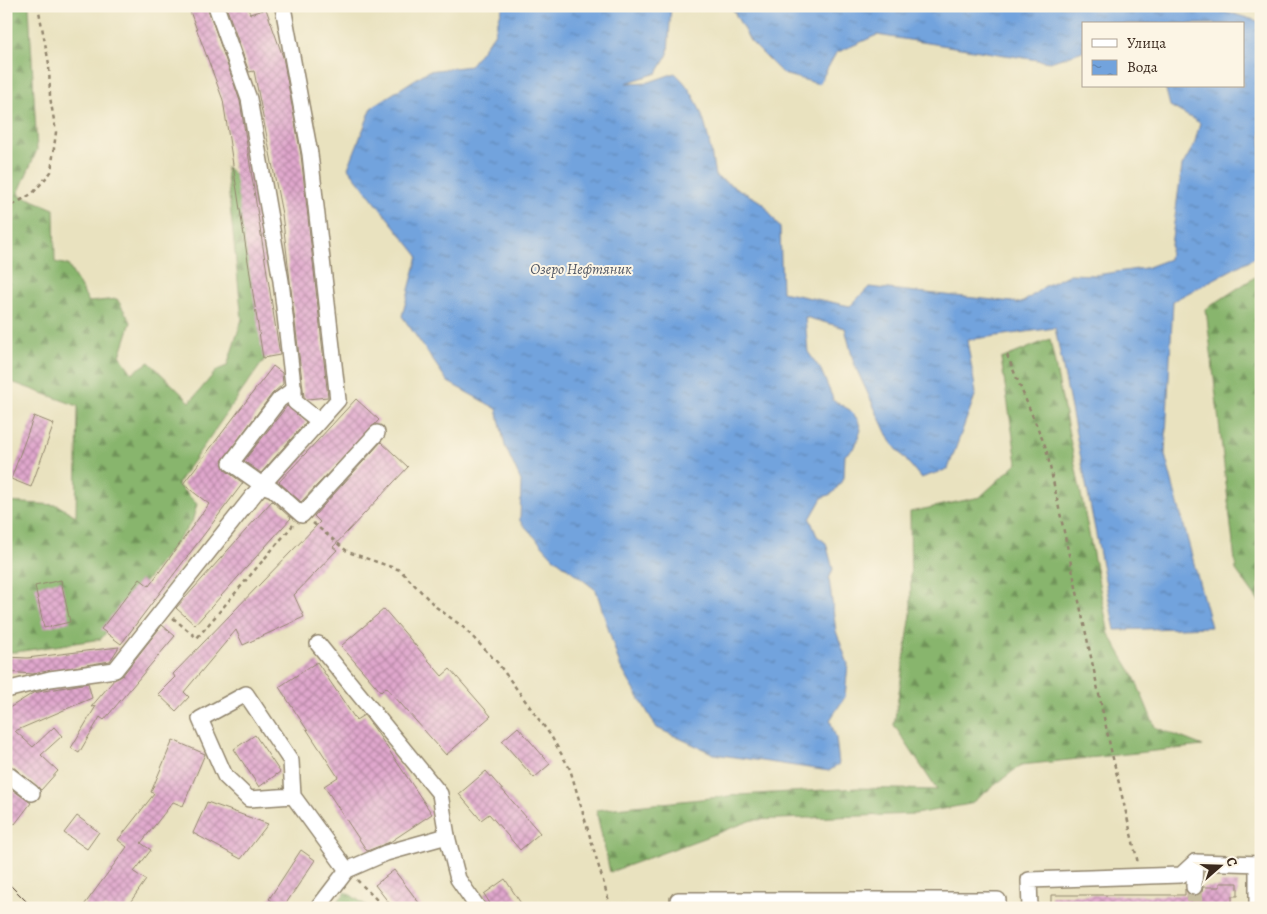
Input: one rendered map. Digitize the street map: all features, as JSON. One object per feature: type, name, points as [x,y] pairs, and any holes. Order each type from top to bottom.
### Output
[{"type":"street","points":[[216,6],[249,99],[281,281],[295,402],[319,421]]},
{"type":"street","points":[[6,690],[50,678],[115,670],[262,485],[338,400],[310,154],[283,7]]},
{"type":"street","points":[[294,389],[279,400],[231,463],[262,485],[273,489],[302,514],[377,433]]},
{"type":"street","points":[[318,644],[440,794],[447,836],[458,879],[478,908]]},
{"type":"street","points":[[293,796],[249,799],[225,776],[200,719],[246,694],[291,761],[293,796],[347,870]]},
{"type":"street","points":[[6,773],[32,793]]},
{"type":"street","points":[[318,908],[347,870],[386,853],[447,836]]},
{"type":"street","points":[[1194,887],[1195,862]]},
{"type":"street","points":[[1030,908],[1029,880],[1181,875],[1195,862],[1259,864],[1257,908]]},
{"type":"street","points":[[678,900],[832,904],[998,900],[998,908]]},
{"type":"path","points":[[6,209],[33,193],[51,172],[56,132],[50,98],[49,64],[38,6]]},
{"type":"path","points":[[1007,355],[1046,448],[1111,750],[1141,876]]},
{"type":"path","points":[[162,610],[197,638],[302,514],[348,552],[400,570],[436,607],[463,627],[497,662],[551,736],[570,769],[611,908]]},
{"type":"path","points":[[347,870],[385,908]]},
{"type":"green space","points":[[6,6],[29,6],[37,150],[18,194],[54,209],[55,262],[68,265],[89,302],[117,299],[131,322],[120,356],[132,373],[149,362],[190,402],[217,370],[227,366],[242,319],[226,167],[247,184],[271,350],[177,484],[197,504],[192,522],[101,639],[16,652],[6,652],[6,502],[57,505],[76,516],[78,406],[6,380]]},
{"type":"green space","points":[[1258,275],[1259,602],[1236,570],[1206,309]]},
{"type":"green space","points":[[1050,339],[1109,634],[1133,674],[1155,727],[1203,746],[1021,765],[970,804],[915,814],[753,820],[610,872],[596,810],[739,795],[858,788],[937,790],[894,725],[911,614],[910,512],[980,497],[1017,463],[1001,359]]},
{"type":"green space","points":[[346,892],[370,908],[332,908]]},
{"type":"water","name":"Озеро Нефтяник","points":[[503,6],[671,6],[668,54],[657,73],[626,83],[649,82],[675,73],[685,83],[699,107],[704,120],[715,176],[763,203],[780,228],[782,292],[850,306],[869,287],[1022,303],[1045,286],[1070,274],[1095,275],[1145,268],[1169,259],[1182,166],[1194,145],[1200,123],[1170,106],[1166,88],[1244,88],[1244,22],[1082,22],[1082,51],[1050,62],[877,35],[836,53],[819,84],[783,74],[750,41],[731,6],[1207,6],[1261,22],[1261,254],[1173,301],[1165,455],[1211,627],[1115,630],[1055,328],[967,340],[976,393],[948,469],[921,478],[890,441],[854,364],[845,328],[805,317],[808,352],[821,370],[834,401],[850,410],[858,420],[861,430],[855,447],[845,455],[844,478],[833,493],[822,498],[810,519],[817,536],[826,543],[833,569],[829,579],[836,631],[848,664],[845,697],[830,720],[836,738],[839,764],[829,771],[714,754],[657,728],[620,666],[596,590],[553,557],[520,521],[521,481],[505,446],[497,409],[448,382],[402,316],[418,256],[348,168],[372,107],[428,71],[470,66],[494,34]]},
{"type":"building","points":[[188,6],[207,6],[240,101],[280,355],[263,358],[223,100]]},
{"type":"building","points":[[226,6],[247,6],[250,14],[266,9],[283,57],[301,155],[328,397],[307,399],[304,397],[282,214],[254,71],[249,72]]},
{"type":"building","points":[[273,366],[282,373],[283,384],[272,394],[222,461],[225,470],[243,483],[121,644],[101,629],[140,579],[149,586],[209,504],[183,484]]},
{"type":"building","points":[[356,399],[379,420],[301,502],[279,482]]},
{"type":"building","points":[[287,406],[306,422],[261,473],[244,461]]},
{"type":"building","points":[[34,416],[54,424],[31,487],[11,479]]},
{"type":"building","points":[[381,442],[408,467],[333,547],[337,550],[294,595],[304,617],[243,645],[236,630],[184,692],[189,697],[176,711],[158,694],[175,677],[173,674],[320,522],[314,516]]},
{"type":"building","points":[[272,501],[291,518],[195,625],[176,608]]},
{"type":"building","points":[[61,580],[70,622],[44,628],[35,586]]},
{"type":"building","points":[[384,609],[442,676],[450,669],[491,716],[446,755],[386,687],[381,692],[341,646]]},
{"type":"building","points":[[162,625],[175,636],[104,720],[100,717],[79,753],[71,748],[96,706],[91,707],[114,680],[122,676]]},
{"type":"building","points":[[119,647],[110,661],[33,674],[6,672],[6,657],[27,658]]},
{"type":"building","points":[[317,662],[356,720],[364,715],[374,728],[432,814],[390,842],[367,851],[324,786],[338,777],[279,687]]},
{"type":"building","points":[[88,683],[92,698],[15,731],[33,747],[54,727],[62,736],[41,755],[58,771],[41,790],[12,766],[6,764],[6,710],[33,693]]},
{"type":"building","points":[[518,727],[550,764],[534,778],[502,741]]},
{"type":"building","points":[[255,735],[280,772],[259,787],[234,749]]},
{"type":"building","points":[[173,740],[205,754],[183,806],[173,802],[141,843],[151,850],[134,872],[146,880],[126,908],[82,908],[127,847],[118,840],[154,794],[151,792]]},
{"type":"building","points":[[486,771],[540,833],[520,850],[489,814],[481,820],[459,794]]},
{"type":"building","points":[[6,785],[31,803],[15,824],[6,818]]},
{"type":"building","points":[[207,802],[268,824],[241,859],[193,833]]},
{"type":"building","points":[[77,816],[99,832],[87,849],[64,833]]},
{"type":"building","points":[[301,850],[315,860],[283,908],[269,899]]},
{"type":"building","points":[[394,870],[423,908],[393,908],[375,885]]},
{"type":"building","points":[[505,879],[524,908],[493,908],[484,894]]},
{"type":"building","points":[[1220,883],[1238,883],[1238,896],[1232,896],[1232,908],[1051,908],[1051,895],[1185,895],[1185,889],[1189,895],[1194,896],[1202,892],[1203,887],[1220,887]]},
{"type":"tunnel","points":[[1194,887],[1195,908]]},
{"type":"tram line","points":[[6,881],[33,908]]}]
